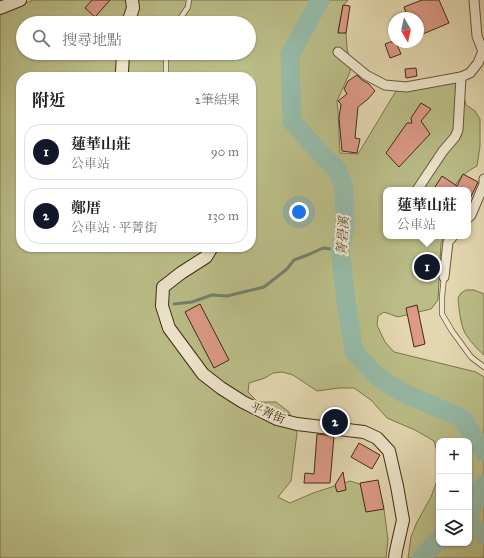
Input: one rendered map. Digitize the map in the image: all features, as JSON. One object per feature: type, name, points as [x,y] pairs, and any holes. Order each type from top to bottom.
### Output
[{"type":"street","points":[[0,8],[20,0]]},
{"type":"street","points":[[130,16],[133,8],[132,0]]},
{"type":"street","points":[[338,52],[366,75],[385,85],[406,87],[461,77],[470,73],[478,63],[483,53],[477,36],[474,0]]},
{"type":"street","points":[[122,72],[123,60]]},
{"type":"street","points":[[419,187],[443,151],[455,137],[458,130],[461,77]]},
{"type":"street","points":[[471,215],[484,184],[484,179]]},
{"type":"street","points":[[444,277],[448,242],[450,239]]},
{"type":"street","name":"平菁街","points":[[209,252],[206,257],[164,287],[162,306],[169,328],[204,374],[221,388],[243,402],[277,419],[297,424],[364,432],[376,438],[389,451],[403,520],[395,558]]},
{"type":"lane","points":[[182,16],[188,7],[189,0]]},
{"type":"lane","points":[[166,60],[166,72]]},
{"type":"lane","points":[[444,277],[442,314],[452,331],[471,357],[484,367]]},
{"type":"green space","points":[[33,0],[348,0],[343,6],[338,32],[346,33],[350,63],[350,72],[337,101],[340,153],[358,154],[396,91],[422,89],[457,82],[462,89],[466,105],[475,111],[480,119],[480,146],[477,166],[463,176],[454,187],[383,187],[383,239],[443,239],[441,243],[438,300],[431,309],[398,317],[384,312],[378,316],[377,325],[385,342],[394,352],[476,372],[484,377],[484,558],[408,558],[411,537],[436,484],[436,546],[472,546],[472,438],[436,438],[436,448],[434,441],[415,430],[387,418],[371,400],[354,388],[339,388],[317,391],[293,375],[282,372],[273,373],[265,378],[249,383],[248,392],[258,402],[276,402],[289,412],[297,433],[291,481],[278,497],[290,503],[313,493],[350,481],[366,486],[384,509],[388,540],[386,558],[0,558],[0,14]]},
{"type":"green space","points":[[466,290],[474,290],[484,294],[484,355],[469,339],[462,325],[458,298],[461,293]]},
{"type":"building","points":[[92,0],[110,0],[96,16],[85,8]]},
{"type":"building","points":[[422,0],[439,0],[449,23],[424,33],[424,12],[406,12],[404,7]]},
{"type":"building","points":[[343,5],[350,6],[346,33],[338,33]]},
{"type":"building","points":[[388,43],[388,48],[398,48],[401,54],[390,58],[385,44]]},
{"type":"building","points":[[416,68],[417,76],[406,78],[405,69]]},
{"type":"building","points":[[357,75],[369,84],[375,91],[358,107],[355,138],[360,139],[357,153],[342,151],[339,118],[341,104],[338,101],[347,94],[344,89],[348,81]]},
{"type":"building","points":[[421,103],[431,109],[421,121],[430,134],[399,167],[386,153],[407,123],[412,123],[411,118]]},
{"type":"building","points":[[463,174],[478,182],[471,197],[471,187],[435,187],[442,176],[457,186]]},
{"type":"building","points":[[200,304],[229,360],[214,368],[185,312]]},
{"type":"building","points":[[417,305],[425,344],[414,347],[406,308]]},
{"type":"building","points":[[317,434],[334,436],[330,483],[304,483],[305,473],[314,474]]},
{"type":"building","points":[[359,443],[380,455],[372,469],[351,457]]},
{"type":"building","points":[[343,472],[346,490],[337,492],[335,485]]},
{"type":"building","points":[[378,480],[384,509],[366,512],[360,483]]},
{"type":"waterway","name":"菁礐溪","points":[[320,0],[290,55],[292,121],[337,170],[344,187],[345,226],[340,250],[354,352],[377,376],[401,392],[462,418],[484,452]]},
{"type":"waterway","points":[[174,304],[192,302],[212,295],[227,296],[264,287],[287,269],[294,260],[323,248],[340,250]]},
{"type":"waterway","name":"菁礐溪","points":[[471,510],[484,484]]},
{"type":"waterway","points":[[472,525],[484,535]]},
{"type":"waterway","name":"菁礐溪","points":[[422,558],[436,542]]},
{"type":"place","name":"蓮華山莊","points":[[427,267]]},
{"type":"place","name":"鄭厝","points":[[335,422]]}]
